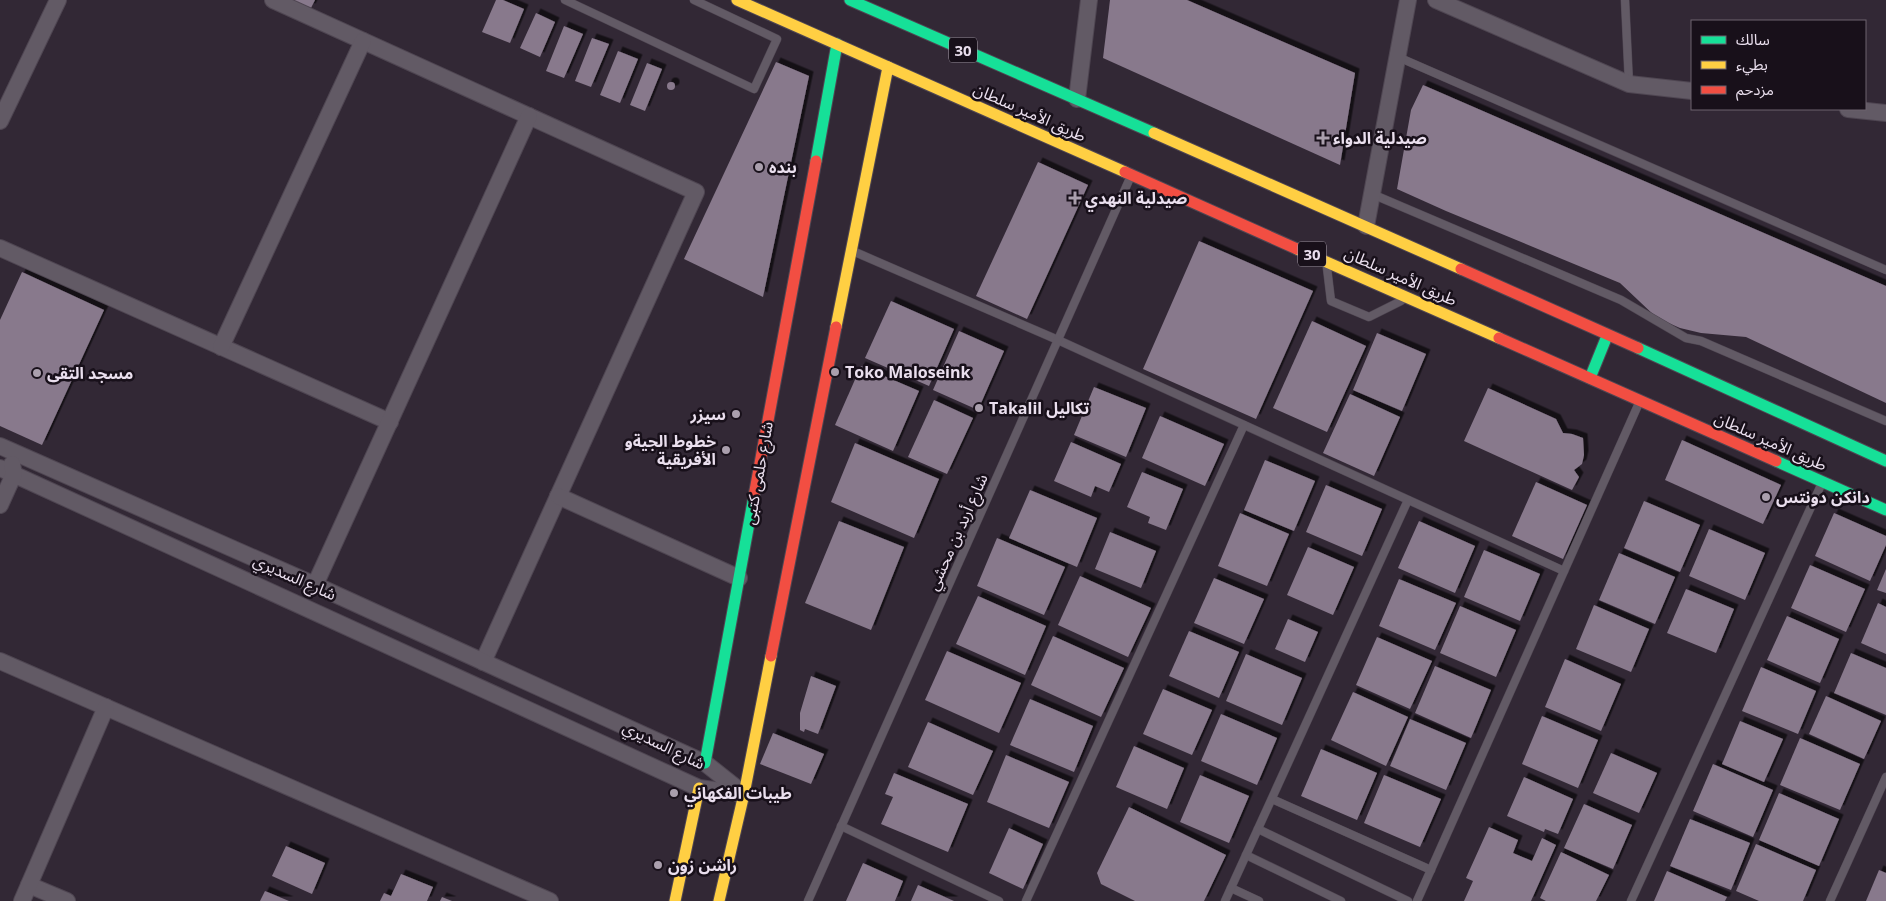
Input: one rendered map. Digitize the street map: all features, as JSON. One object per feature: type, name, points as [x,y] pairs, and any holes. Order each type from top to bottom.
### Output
[{"type":"main road","name":"طريق الأمير سلطان","points":[[737,0],[777,28],[837,44],[1886,510]]},
{"type":"main road","name":"طريق الأمير سلطان","points":[[850,0],[1366,226],[1886,460]]},
{"type":"main road","name":"شارع حلمى كتبى","points":[[704,762],[837,44]]},
{"type":"main road","points":[[719,901],[744,794],[888,67]]},
{"type":"main road","points":[[1590,378],[1607,336]]},
{"type":"main road","name":"شارع حلمى كتبى","points":[[675,901],[699,788]]},
{"type":"street","points":[[0,121],[58,0]]},
{"type":"street","points":[[273,0],[696,192],[482,662]]},
{"type":"street","points":[[1076,99],[1089,0]]},
{"type":"street","points":[[1366,226],[1408,0]]},
{"type":"street","points":[[1436,0],[1629,84],[1691,91]]},
{"type":"street","points":[[222,347],[363,41]]},
{"type":"street","points":[[1858,110],[1886,113]]},
{"type":"street","points":[[315,585],[529,116]]},
{"type":"street","points":[[0,248],[390,422]]},
{"type":"street","points":[[0,505],[7,471],[3,452]]},
{"type":"street","name":"شارع السديري","points":[[3,452],[315,585],[704,762],[744,794]]},
{"type":"street","name":"شارع السديري","points":[[7,471],[699,788],[744,794]]},
{"type":"street","points":[[558,496],[738,578]]},
{"type":"street","points":[[0,661],[550,901]]},
{"type":"street","points":[[22,901],[106,707]]},
{"type":"street","name":"شارع حلمى كتبى","points":[[699,788],[704,762]]},
{"type":"street","points":[[29,885],[66,901]]},
{"type":"lane","points":[[565,0],[754,89],[777,39],[777,28],[694,0]]},
{"type":"lane","points":[[1625,0],[1629,84]]},
{"type":"lane","points":[[1397,57],[1886,270]]},
{"type":"lane","name":"شارع أربد بن محشي","points":[[808,901],[1132,174]]},
{"type":"lane","points":[[1371,193],[1621,300],[1686,338],[1701,341],[1886,421]]},
{"type":"lane","points":[[852,251],[1058,340],[1564,571]]},
{"type":"lane","points":[[1326,261],[1331,301],[1369,318],[1408,297]]},
{"type":"lane","points":[[1417,901],[1640,400]]},
{"type":"lane","points":[[1026,901],[1244,425]]},
{"type":"lane","points":[[1631,901],[1823,482]]},
{"type":"lane","points":[[1225,901],[1408,500]]},
{"type":"lane","points":[[1830,901],[1886,777]]},
{"type":"lane","points":[[1272,799],[1431,870]]},
{"type":"lane","points":[[841,826],[999,901]]},
{"type":"lane","points":[[1258,829],[1408,901]]},
{"type":"lane","points":[[1246,855],[1341,901]]},
{"type":"lane","points":[[1231,888],[1259,901]]},
{"type":"building","points":[[292,0],[315,0],[311,8]]},
{"type":"building","points":[[496,0],[503,0],[524,9],[510,43],[482,32]]},
{"type":"building","points":[[1110,0],[1187,0],[1355,73],[1340,165],[1103,58]]},
{"type":"building","points":[[536,13],[555,22],[540,57],[520,48]]},
{"type":"building","points":[[564,26],[583,34],[564,78],[546,71]]},
{"type":"building","points":[[592,38],[609,44],[591,87],[575,81]]},
{"type":"building","points":[[618,51],[638,59],[620,103],[600,95]]},
{"type":"building","name":"بنده","points":[[776,62],[809,76],[763,297],[684,259]]},
{"type":"building","points":[[647,63],[662,69],[645,111],[630,105]]},
{"type":"building","points":[[671,82],[675,86],[671,90],[667,86]]},
{"type":"building","points":[[1423,85],[1886,286],[1886,403],[1746,337],[1701,333],[1680,328],[1657,318],[1620,283],[1397,189],[1411,110]]},
{"type":"building","points":[[1038,162],[1088,185],[1027,319],[976,296]]},
{"type":"building","points":[[1199,241],[1313,291],[1256,419],[1143,369]]},
{"type":"building","name":"مسجد التقى","points":[[22,272],[104,310],[42,445],[0,426],[0,320]]},
{"type":"building","points":[[891,301],[954,329],[929,386],[865,358]]},
{"type":"building","points":[[1312,321],[1366,346],[1327,432],[1273,408]]},
{"type":"building","points":[[959,331],[1004,351],[978,410],[933,390]]},
{"type":"building","points":[[1377,333],[1426,354],[1402,411],[1353,390]]},
{"type":"building","points":[[861,366],[919,391],[893,451],[835,425]]},
{"type":"building","points":[[1094,387],[1146,408],[1126,457],[1074,435]]},
{"type":"building","points":[[1488,388],[1556,419],[1563,433],[1583,438],[1584,455],[1582,464],[1574,470],[1579,477],[1572,490],[1464,441]]},
{"type":"building","points":[[1350,394],[1400,417],[1374,476],[1323,453]]},
{"type":"building","points":[[934,400],[973,418],[947,474],[908,457]]},
{"type":"building","points":[[1160,416],[1224,444],[1205,486],[1142,458]]},
{"type":"building","points":[[1682,440],[1781,485],[1763,524],[1665,480]]},
{"type":"building","points":[[1071,442],[1121,464],[1109,492],[1095,486],[1091,497],[1054,481]]},
{"type":"building","points":[[855,443],[939,479],[914,538],[831,502]]},
{"type":"building","points":[[1265,460],[1315,481],[1294,531],[1244,510]]},
{"type":"building","points":[[1142,472],[1183,489],[1166,530],[1148,523],[1150,517],[1127,507]]},
{"type":"building","points":[[1536,482],[1587,505],[1563,559],[1512,536]]},
{"type":"building","points":[[1326,485],[1382,509],[1362,556],[1306,532]]},
{"type":"building","points":[[1030,490],[1097,518],[1077,567],[1009,538]]},
{"type":"building","points":[[1644,501],[1700,525],[1680,572],[1624,548]]},
{"type":"building","points":[[1240,513],[1289,534],[1267,586],[1218,566]]},
{"type":"building","points":[[1834,513],[1886,536],[1886,545],[1870,581],[1815,556]]},
{"type":"building","points":[[839,521],[904,547],[871,630],[805,603]]},
{"type":"building","points":[[1419,521],[1475,546],[1455,593],[1398,568]]},
{"type":"building","points":[[1709,529],[1765,553],[1745,600],[1689,576]]},
{"type":"building","points":[[1110,532],[1156,551],[1141,588],[1095,569]]},
{"type":"building","points":[[997,538],[1065,567],[1044,615],[977,586]]},
{"type":"building","points":[[1308,547],[1354,567],[1333,615],[1287,595]]},
{"type":"building","points":[[1484,550],[1540,574],[1520,621],[1464,597]]},
{"type":"building","points":[[1619,553],[1675,577],[1655,624],[1599,600]]},
{"type":"building","points":[[1810,565],[1865,589],[1846,632],[1791,608]]},
{"type":"building","points":[[1886,569],[1886,593],[1877,590]]},
{"type":"building","points":[[1080,576],[1151,608],[1128,657],[1058,625]]},
{"type":"building","points":[[1214,578],[1264,599],[1244,644],[1194,623]]},
{"type":"building","points":[[1399,579],[1456,603],[1435,650],[1379,626]]},
{"type":"building","points":[[1686,589],[1734,609],[1716,653],[1667,633]]},
{"type":"building","points":[[978,596],[1046,626],[1025,675],[956,644]]},
{"type":"building","points":[[1878,603],[1886,607],[1886,654],[1861,643]]},
{"type":"building","points":[[1594,605],[1649,629],[1631,672],[1576,649]]},
{"type":"building","points":[[1460,606],[1516,630],[1496,677],[1440,653]]},
{"type":"building","points":[[1787,616],[1839,639],[1820,683],[1767,660]]},
{"type":"building","points":[[1288,619],[1318,632],[1305,662],[1275,649]]},
{"type":"building","points":[[1189,631],[1239,652],[1219,698],[1169,676]]},
{"type":"building","points":[[1053,636],[1124,668],[1101,717],[1031,685]]},
{"type":"building","points":[[1377,637],[1432,661],[1410,709],[1356,685]]},
{"type":"building","points":[[947,651],[1021,683],[999,733],[925,700]]},
{"type":"building","points":[[1851,653],[1886,668],[1886,715],[1834,693]]},
{"type":"building","points":[[1246,654],[1302,678],[1282,725],[1226,701]]},
{"type":"building","points":[[1565,659],[1621,684],[1601,731],[1545,707]]},
{"type":"building","points":[[1435,666],[1491,690],[1471,738],[1415,713]]},
{"type":"building","points":[[1761,667],[1816,691],[1798,734],[1742,711]]},
{"type":"building","points":[[811,676],[836,686],[818,734],[805,729],[804,732],[800,730],[800,713]]},
{"type":"building","points":[[1163,689],[1212,710],[1192,755],[1143,734]]},
{"type":"building","points":[[1353,692],[1408,717],[1386,766],[1331,740]]},
{"type":"building","points":[[1826,696],[1881,721],[1864,759],[1809,734]]},
{"type":"building","points":[[1030,699],[1093,726],[1074,772],[1010,745]]},
{"type":"building","points":[[1221,714],[1277,738],[1257,785],[1201,761]]},
{"type":"building","points":[[1542,716],[1598,740],[1578,788],[1522,764]]},
{"type":"building","points":[[1410,719],[1466,743],[1446,790],[1390,766]]},
{"type":"building","points":[[1740,721],[1783,739],[1764,782],[1722,764]]},
{"type":"building","points":[[928,722],[993,751],[973,795],[908,767]]},
{"type":"building","points":[[773,733],[824,754],[811,784],[760,764]]},
{"type":"building","points":[[1800,738],[1860,764],[1840,810],[1780,785]]},
{"type":"building","points":[[1134,746],[1184,768],[1167,809],[1116,787]]},
{"type":"building","points":[[1321,749],[1377,773],[1357,820],[1301,796]]},
{"type":"building","points":[[1611,753],[1657,773],[1639,813],[1593,793]]},
{"type":"building","points":[[1006,755],[1069,782],[1049,828],[987,802]]},
{"type":"building","points":[[1713,764],[1773,790],[1753,837],[1693,811]]},
{"type":"building","points":[[894,773],[968,804],[948,852],[881,824],[893,797],[885,794]]},
{"type":"building","points":[[1200,775],[1249,796],[1229,843],[1180,822]]},
{"type":"building","points":[[1384,775],[1441,799],[1420,847],[1364,823]]},
{"type":"building","points":[[1524,777],[1573,799],[1558,834],[1545,829],[1544,832],[1507,816]]},
{"type":"building","points":[[1779,793],[1839,819],[1819,866],[1759,840]]},
{"type":"building","points":[[1584,804],[1632,825],[1613,869],[1564,848]]},
{"type":"building","points":[[1129,807],[1226,855],[1204,901],[1135,901],[1101,884],[1097,873]]},
{"type":"building","points":[[1690,819],[1750,843],[1731,890],[1670,866]]},
{"type":"building","points":[[1489,827],[1518,840],[1513,853],[1532,861],[1542,838],[1556,845],[1531,901],[1464,901],[1473,881],[1466,878]]},
{"type":"building","points":[[1009,828],[1043,844],[1023,889],[989,873]]},
{"type":"building","points":[[1756,844],[1816,870],[1803,901],[1759,901],[1736,891]]},
{"type":"building","points":[[286,846],[325,863],[312,894],[272,876]]},
{"type":"building","points":[[1561,852],[1609,875],[1596,901],[1546,901],[1540,898]]},
{"type":"building","points":[[863,863],[903,881],[895,901],[846,901]]},
{"type":"building","points":[[1879,870],[1886,873],[1886,901],[1866,901]]},
{"type":"building","points":[[1667,871],[1727,897],[1725,901],[1654,901]]},
{"type":"building","points":[[401,874],[433,887],[427,901],[380,901],[384,893],[391,896]]},
{"type":"building","points":[[918,885],[954,901],[911,901]]},
{"type":"building","points":[[265,891],[289,901],[260,901]]},
{"type":"building","points":[[442,897],[452,901],[440,901]]},
{"type":"traffic: fast","points":[[850,0],[1154,133]]},
{"type":"traffic: fast","points":[[816,161],[837,44]]},
{"type":"traffic: fast","points":[[1590,378],[1607,336]]},
{"type":"traffic: fast","points":[[1638,348],[1886,461]]},
{"type":"traffic: fast","points":[[1776,461],[1886,510]]},
{"type":"traffic: fast","points":[[705,763],[754,496]]},
{"type":"traffic: slow","points":[[737,0],[1125,172]]},
{"type":"traffic: slow","points":[[836,327],[888,67]]},
{"type":"traffic: slow","points":[[1154,133],[1461,269]]},
{"type":"traffic: slow","points":[[1297,249],[1499,338]]},
{"type":"traffic: slow","points":[[719,901],[744,794],[771,656]]},
{"type":"traffic: slow","points":[[675,901],[699,788]]},
{"type":"traffic: jam","points":[[754,496],[816,161]]},
{"type":"traffic: jam","points":[[1125,172],[1297,249]]},
{"type":"traffic: jam","points":[[1461,269],[1638,348]]},
{"type":"traffic: jam","points":[[771,656],[836,327]]},
{"type":"traffic: jam","points":[[1499,338],[1776,461]]},
{"type":"place","name":"صيدلية الدواء","points":[[1323,138]]},
{"type":"place","name":"بنده","points":[[759,167]]},
{"type":"place","name":"صيدلية النهدي","points":[[1075,198]]},
{"type":"place","name":"Toko Maloseink","points":[[835,372]]},
{"type":"place","name":"مسجد التقى","points":[[37,373]]},
{"type":"place","name":"Takalil تكاليل","points":[[979,408]]},
{"type":"place","name":"سيزر","points":[[736,414]]},
{"type":"place","name":"خطوط الجيةو الأفريقية","points":[[726,450]]},
{"type":"place","name":"دانكن دونتس","points":[[1766,497]]},
{"type":"place","name":"طيبات الفكهاني","points":[[674,793]]},
{"type":"place","name":"راشن زون","points":[[658,865]]}]
